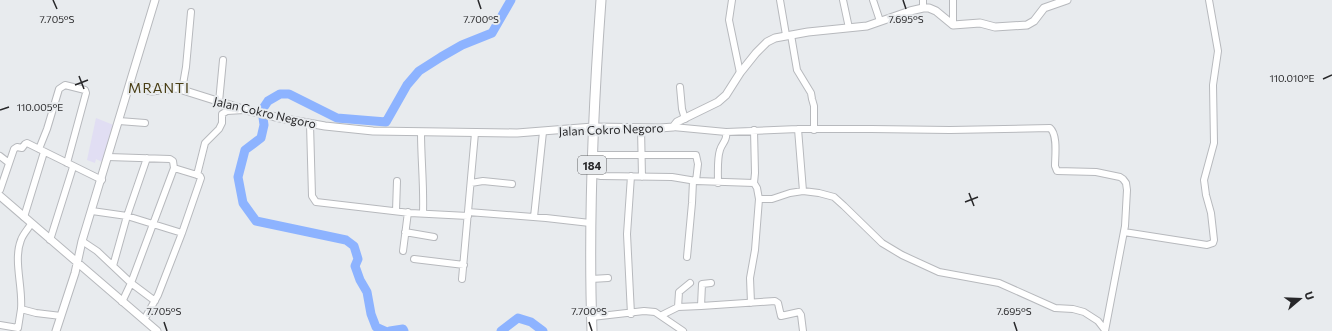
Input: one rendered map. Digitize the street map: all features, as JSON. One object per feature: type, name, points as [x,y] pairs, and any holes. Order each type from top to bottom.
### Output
[{"type":"main road","name":"184","points":[[592,331],[590,223],[593,127],[601,0]]},
{"type":"street","points":[[56,331],[155,0]]},
{"type":"street","points":[[732,0],[729,20],[740,73]]},
{"type":"street","points":[[780,0],[797,70],[799,76],[811,94],[814,130]]},
{"type":"street","points":[[843,0],[849,28]]},
{"type":"street","points":[[873,0],[880,21]]},
{"type":"street","points":[[953,0],[954,25],[980,23],[995,27],[1027,25],[1034,21],[1044,8],[1067,0]]},
{"type":"street","points":[[1124,232],[1207,245],[1213,243],[1212,213],[1204,186],[1204,180],[1214,143],[1213,85],[1218,51],[1209,0]]},
{"type":"street","name":"Jalan Cokro Negoro","points":[[130,86],[146,90],[170,88],[182,90],[246,110],[280,118],[310,124],[373,131],[517,133],[593,127],[673,127],[678,122],[718,102],[726,95],[740,73],[756,53],[767,42],[776,38],[808,32],[867,26],[923,4],[936,11],[954,25]]},
{"type":"street","points":[[182,90],[186,67],[190,12]]},
{"type":"street","points":[[219,102],[224,60]]},
{"type":"street","points":[[24,217],[59,88],[65,85],[85,90],[86,93],[67,163]]},
{"type":"street","points":[[680,87],[682,109],[685,119]]},
{"type":"street","points":[[197,175],[205,144],[219,129],[222,123],[222,114],[227,111],[246,110]]},
{"type":"street","points":[[119,121],[145,123]]},
{"type":"street","points":[[310,124],[311,187],[314,200],[327,203],[396,211],[534,217],[590,223]]},
{"type":"street","points":[[673,127],[726,132],[798,129],[950,130],[1050,128],[1055,137],[1055,166],[1057,171],[1096,172],[1120,177],[1126,183],[1127,190],[1124,232],[1105,330]]},
{"type":"street","points":[[641,128],[640,156],[642,177]]},
{"type":"street","points":[[798,129],[802,191]]},
{"type":"street","points":[[751,303],[750,278],[755,250],[758,199],[754,183],[754,130]]},
{"type":"street","points":[[421,132],[421,158],[424,192],[423,213]]},
{"type":"street","points":[[534,217],[543,132]]},
{"type":"street","points":[[718,183],[720,150],[726,140],[726,132]]},
{"type":"street","points":[[462,279],[475,133]]},
{"type":"street","points":[[0,190],[15,147],[22,148],[28,143],[73,167],[102,180]]},
{"type":"street","points":[[592,155],[696,155],[695,181],[687,257]]},
{"type":"street","points":[[0,156],[9,163]]},
{"type":"street","points":[[108,157],[170,158],[174,161],[174,168],[131,283],[122,302]]},
{"type":"street","points":[[113,266],[147,158]]},
{"type":"street","points":[[50,240],[73,167]]},
{"type":"street","points":[[144,320],[155,301],[201,183],[201,177],[174,168]]},
{"type":"street","points":[[592,174],[601,176],[672,177],[718,183],[754,183]]},
{"type":"street","points":[[631,176],[627,242],[631,314]]},
{"type":"street","points":[[396,211],[397,181]]},
{"type":"street","points":[[471,183],[483,181],[512,184]]},
{"type":"street","points":[[758,199],[772,200],[790,193],[802,191],[834,197],[882,243],[915,261],[939,272],[999,283],[1055,308],[1073,309],[1084,312],[1098,321],[1105,330]]},
{"type":"street","points":[[0,196],[157,331]]},
{"type":"street","points":[[92,211],[128,216],[182,233]]},
{"type":"street","points":[[403,250],[408,212]]},
{"type":"street","points":[[0,325],[17,329],[21,309],[18,254],[21,240],[31,224]]},
{"type":"street","points":[[405,232],[434,237]]},
{"type":"street","points":[[82,242],[97,251],[131,283],[155,301]]},
{"type":"street","points":[[414,259],[464,265]]},
{"type":"street","points":[[591,279],[608,278]]},
{"type":"street","points":[[701,306],[702,284],[711,282]]},
{"type":"street","points":[[678,307],[679,292],[690,283]]},
{"type":"street","points":[[662,315],[678,307],[775,301],[778,303],[781,316],[799,312],[801,315],[803,331]]},
{"type":"street","points":[[21,309],[36,313],[61,316]]},
{"type":"street","points":[[592,317],[651,311],[662,315],[683,331]]},
{"type":"shaded area","points":[[96,118],[116,126],[102,162],[96,159],[95,163],[87,160]]},
{"type":"waterway","points":[[385,331],[376,327],[371,314],[367,292],[360,280],[355,266],[358,259],[354,246],[346,240],[256,221],[243,203],[238,177],[245,150],[261,138],[264,125],[262,110],[268,101],[280,94],[289,94],[337,118],[386,122],[407,85],[419,71],[462,45],[492,33],[511,0]]},
{"type":"waterway","points":[[501,331],[518,318],[531,322],[543,331]]},
{"type":"waterway","points":[[375,331],[376,327]]},
{"type":"waterway","points":[[390,331],[403,329],[404,331]]},
{"type":"district","name":"MRANTI","points":[[159,87]]}]
